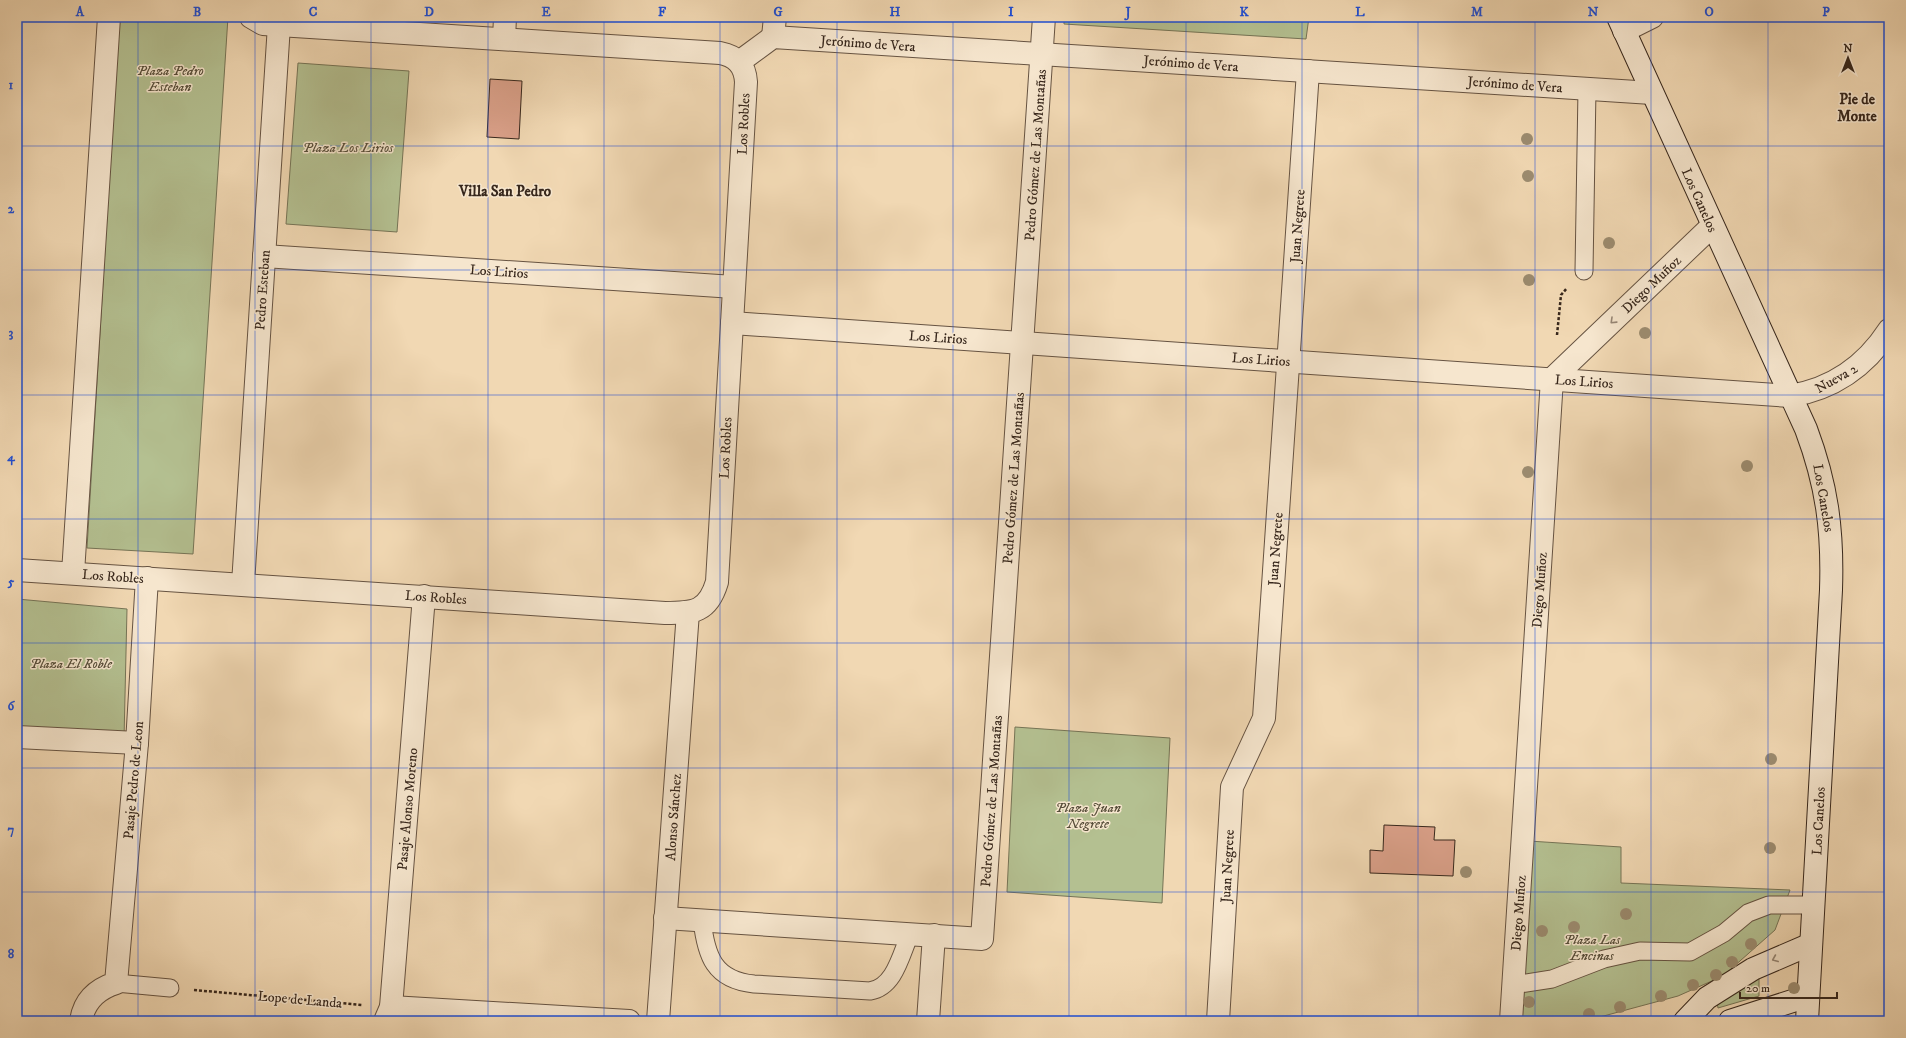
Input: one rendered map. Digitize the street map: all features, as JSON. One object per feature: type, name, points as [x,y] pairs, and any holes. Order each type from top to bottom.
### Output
[{"type":"street","points":[[72,573],[109,17]]},
{"type":"street","points":[[252,17],[262,24],[720,53],[727,54],[739,62]]},
{"type":"street","points":[[504,39],[505,17]]},
{"type":"street","name":"Pedro Gómez de Las Montañas","points":[[934,936],[982,939],[1044,17]]},
{"type":"street","points":[[1621,24],[1652,17]]},
{"type":"street","name":"Los Canelos","points":[[1621,24],[1790,396],[1818,462],[1831,527],[1832,558],[1807,1021]]},
{"type":"street","name":"Pedro Esteban","points":[[243,584],[279,25]]},
{"type":"street","name":"Jerónimo de Vera","points":[[739,62],[774,27],[1042,54],[1652,93]]},
{"type":"street","name":"Los Robles","points":[[17,570],[666,613],[698,610],[707,604],[713,595],[717,582],[746,82],[746,74],[739,62]]},
{"type":"street","name":"Juan Negrete","points":[[1218,1021],[1232,787],[1264,718],[1308,71]]},
{"type":"street","name":"Diego Muñoz","points":[[1511,1021],[1552,379],[1712,226]]},
{"type":"street","name":"Los Lirios","points":[[264,256],[734,286]]},
{"type":"street","name":"Los Lirios","points":[[732,323],[1288,360],[1790,396]]},
{"type":"street","name":"Nueva 2","points":[[1790,396],[1809,393],[1844,377],[1859,366],[1872,353],[1889,330]]},
{"type":"street","name":"Pasaje Pedro de Leon","points":[[116,983],[137,743],[147,578]]},
{"type":"street","name":"Pasaje Alonso Moreno","points":[[388,1014],[424,596]]},
{"type":"street","name":"Alonso Sánchez","points":[[658,1021],[688,612]]},
{"type":"street","points":[[17,737],[137,743]]},
{"type":"street","points":[[666,918],[934,936],[928,1021]]},
{"type":"street","points":[[1685,1021],[1707,998],[1753,969],[1811,944]]},
{"type":"street","points":[[81,1021],[86,1004],[92,996],[103,987],[116,983]]},
{"type":"street","points":[[1730,1021],[1808,996]]},
{"type":"street","points":[[388,1014],[629,1021]]},
{"type":"lane","points":[[1584,271],[1587,89]]},
{"type":"lane","points":[[1513,985],[1552,978],[1604,959],[1640,951],[1690,952],[1724,933],[1748,913],[1769,905],[1813,905]]},
{"type":"lane","points":[[702,920],[707,950],[719,970],[728,978],[740,983],[870,992],[883,987],[890,979],[910,934]]},
{"type":"lane","points":[[116,983],[170,988]]},
{"type":"path","points":[[1552,379],[1560,295],[1584,271]]},
{"type":"path","name":"Lope de Landa","points":[[170,988],[388,1014]]},
{"type":"green space","name":"Plaza Pedro Esteban","points":[[119,17],[228,17],[193,554],[87,548]]},
{"type":"green space","points":[[1064,17],[1309,17],[1306,39],[1064,24]]},
{"type":"green space","name":"Plaza Los Lirios","points":[[298,63],[409,71],[397,232],[286,224]]},
{"type":"green space","name":"Plaza El Roble","points":[[17,599],[127,609],[124,739],[17,732]]},
{"type":"green space","name":"Plaza Juan Negrete","points":[[1015,727],[1170,738],[1162,903],[1007,892]]},
{"type":"green space","name":"Plaza Las Encinas","points":[[1529,841],[1621,847],[1621,883],[1790,890],[1775,930],[1723,976],[1678,996],[1585,1021],[1519,1021]]},
{"type":"green space","points":[[1759,966],[1759,996],[1718,1008],[1717,1002]]},
{"type":"building","points":[[490,79],[522,81],[519,139],[487,137]]},
{"type":"building","points":[[1384,825],[1435,827],[1434,840],[1455,840],[1453,876],[1370,873],[1370,850],[1383,851]]},
{"type":"district","name":"Pie de Monte","points":[[1857,108]]},
{"type":"district","name":"Villa San Pedro","points":[[505,191]]}]
